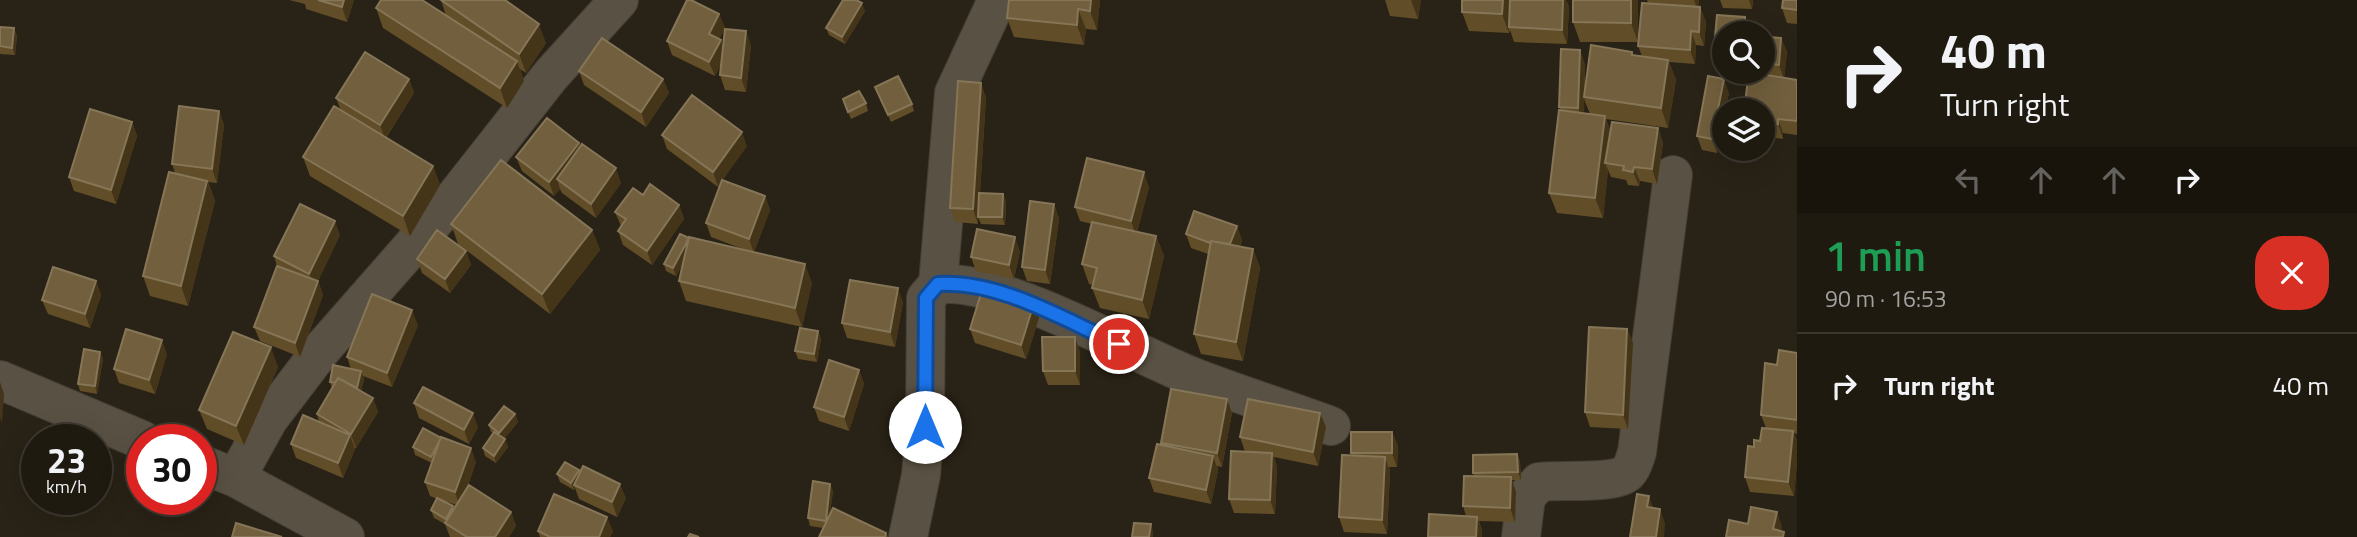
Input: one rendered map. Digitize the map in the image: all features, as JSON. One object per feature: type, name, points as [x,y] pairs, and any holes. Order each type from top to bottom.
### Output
[{"type":"street","points":[[236,478],[268,420],[322,349],[451,202],[551,75],[619,0]]},
{"type":"street","points":[[908,537],[923,451],[926,298],[938,284],[954,93],[997,0]]},
{"type":"street","points":[[1521,537],[1526,497],[1539,481],[1608,480],[1621,478],[1630,471],[1637,452],[1673,175]]},
{"type":"street","points":[[938,284],[958,283],[1004,294],[1187,374],[1331,426]]},
{"type":"street","points":[[0,380],[126,433]]},
{"type":"street","points":[[217,470],[345,537]]},
{"type":"building","points":[[318,0],[344,0],[342,7]]},
{"type":"building","points":[[381,0],[422,0],[517,61],[500,88],[376,8]]},
{"type":"building","points":[[441,0],[505,0],[539,24],[519,54]]},
{"type":"building","points":[[687,0],[719,14],[709,34],[721,40],[709,62],[667,41]]},
{"type":"building","points":[[843,0],[862,3],[842,37],[826,28]]},
{"type":"building","points":[[1009,0],[1091,0],[1090,11],[1078,9],[1077,25],[1007,18]]},
{"type":"building","points":[[1462,0],[1503,0],[1502,14],[1462,12]]},
{"type":"building","points":[[1510,0],[1563,0],[1562,30],[1509,27]]},
{"type":"building","points":[[1573,0],[1631,0],[1631,23],[1573,22]]},
{"type":"building","points":[[1783,0],[1797,0],[1797,10],[1782,8]]},
{"type":"building","points":[[1642,3],[1700,7],[1699,32],[1691,31],[1690,50],[1638,46]]},
{"type":"building","points":[[1717,15],[1745,17],[1745,21],[1716,21]]},
{"type":"building","points":[[0,27],[14,28],[12,48],[0,46]]},
{"type":"building","points":[[725,29],[746,31],[741,78],[720,75]]},
{"type":"building","points":[[1775,37],[1781,38],[1779,65],[1775,65]]},
{"type":"building","points":[[602,38],[663,79],[641,112],[579,71]]},
{"type":"building","points":[[1591,45],[1668,60],[1661,108],[1584,97]]},
{"type":"building","points":[[1561,49],[1580,50],[1578,108],[1559,107]]},
{"type":"building","points":[[365,52],[409,79],[380,125],[336,98]]},
{"type":"building","points":[[898,76],[912,104],[888,115],[875,87]]},
{"type":"building","points":[[1708,76],[1712,77],[1712,84],[1723,84],[1720,98],[1712,98],[1712,139],[1697,136]]},
{"type":"building","points":[[1775,76],[1797,80],[1797,121],[1778,119],[1778,124],[1775,124],[1775,98],[1746,98],[1747,84],[1775,84]]},
{"type":"building","points":[[958,81],[981,83],[973,209],[950,208]]},
{"type":"building","points":[[859,91],[866,103],[848,112],[843,99]]},
{"type":"building","points":[[692,95],[742,132],[713,172],[662,135]]},
{"type":"building","points":[[179,106],[219,111],[212,169],[172,164]]},
{"type":"building","points":[[334,106],[433,166],[403,216],[303,157]]},
{"type":"building","points":[[90,109],[132,122],[111,190],[69,177]]},
{"type":"building","points":[[1559,110],[1605,116],[1595,198],[1549,193]]},
{"type":"building","points":[[547,118],[579,143],[549,182],[516,157]]},
{"type":"building","points":[[1612,122],[1658,128],[1652,169],[1634,167],[1633,172],[1623,170],[1624,166],[1605,163]]},
{"type":"building","points":[[582,144],[616,168],[591,204],[557,179]]},
{"type":"building","points":[[1087,158],[1144,172],[1131,221],[1075,207]]},
{"type":"building","points":[[501,160],[592,230],[542,294],[451,224]]},
{"type":"building","points":[[169,172],[207,181],[181,286],[143,276]]},
{"type":"building","points":[[722,180],[765,196],[749,239],[706,223]]},
{"type":"building","points":[[650,184],[679,205],[647,251],[618,231],[626,219],[615,212],[633,188],[643,195]]},
{"type":"building","points":[[979,193],[1003,194],[1002,217],[978,217]]},
{"type":"building","points":[[1030,201],[1054,204],[1045,270],[1022,267]]},
{"type":"building","points":[[300,204],[335,221],[309,274],[274,256]]},
{"type":"building","points":[[1194,211],[1237,226],[1230,244],[1210,243],[1186,234]]},
{"type":"building","points":[[1092,222],[1156,236],[1142,300],[1092,288],[1097,268],[1082,264]]},
{"type":"building","points":[[977,229],[1015,237],[1009,265],[971,257]]},
{"type":"building","points":[[437,230],[466,251],[445,279],[417,259]]},
{"type":"building","points":[[680,234],[689,238],[673,268],[664,264]]},
{"type":"building","points":[[689,237],[805,264],[795,308],[679,281]]},
{"type":"building","points":[[1211,241],[1253,249],[1236,342],[1194,334]]},
{"type":"building","points":[[277,266],[318,281],[295,343],[254,327]]},
{"type":"building","points":[[53,267],[96,281],[85,314],[42,300]]},
{"type":"building","points":[[850,280],[898,288],[890,332],[842,323]]},
{"type":"building","points":[[983,287],[1034,303],[1021,345],[970,329]]},
{"type":"building","points":[[372,294],[412,310],[387,373],[347,357]]},
{"type":"building","points":[[1589,327],[1627,329],[1623,415],[1585,412]]},
{"type":"building","points":[[800,328],[818,331],[814,354],[795,351]]},
{"type":"building","points":[[126,329],[162,340],[149,380],[114,369]]},
{"type":"building","points":[[233,332],[271,347],[236,426],[199,410]]},
{"type":"building","points":[[1042,337],[1075,337],[1075,371],[1043,371]]},
{"type":"building","points":[[84,349],[100,352],[95,386],[78,384]]},
{"type":"building","points":[[1779,350],[1797,353],[1797,420],[1761,415],[1765,363],[1777,365]]},
{"type":"building","points":[[829,360],[859,370],[844,417],[814,407]]},
{"type":"building","points":[[333,365],[361,371],[357,388],[338,378],[335,383],[330,382]]},
{"type":"building","points":[[338,378],[373,398],[351,434],[317,414]]},
{"type":"building","points":[[423,387],[473,413],[464,430],[414,403]]},
{"type":"building","points":[[1171,389],[1227,399],[1217,453],[1161,443]]},
{"type":"building","points":[[1248,399],[1320,413],[1313,452],[1240,437]]},
{"type":"building","points":[[504,406],[515,414],[499,433],[489,425]]},
{"type":"building","points":[[303,415],[350,435],[338,463],[291,444]]},
{"type":"building","points":[[423,428],[441,438],[431,457],[413,447]]},
{"type":"building","points":[[1762,428],[1793,431],[1788,482],[1745,477],[1748,446],[1754,447],[1754,440],[1760,441]]},
{"type":"building","points":[[494,432],[505,439],[494,456],[483,448]]},
{"type":"building","points":[[1351,432],[1392,432],[1392,453],[1351,453]]},
{"type":"building","points":[[441,437],[471,448],[455,492],[425,482]]},
{"type":"building","points":[[1157,444],[1213,456],[1206,490],[1149,478]]},
{"type":"building","points":[[1231,451],[1272,453],[1270,500],[1229,499]]},
{"type":"building","points":[[1517,454],[1518,472],[1473,473],[1473,455]]},
{"type":"building","points":[[1342,455],[1385,457],[1382,520],[1339,517]]},
{"type":"building","points":[[565,462],[579,470],[571,483],[557,474]]},
{"type":"building","points":[[583,466],[620,484],[612,502],[574,485]]},
{"type":"building","points":[[1464,476],[1511,477],[1510,508],[1463,506]]},
{"type":"building","points":[[813,481],[830,484],[826,521],[808,518]]},
{"type":"building","points":[[469,485],[511,512],[495,537],[467,537],[445,523]]},
{"type":"building","points":[[554,494],[607,517],[599,537],[550,537],[538,531]]},
{"type":"building","points":[[1637,494],[1649,496],[1647,507],[1660,509],[1656,537],[1630,537]]},
{"type":"building","points":[[437,498],[453,506],[446,519],[431,510]]},
{"type":"building","points":[[1751,507],[1777,512],[1773,529],[1784,532],[1783,537],[1726,537],[1729,520],[1748,524]]},
{"type":"building","points":[[833,508],[886,533],[885,537],[819,537]]},
{"type":"building","points":[[1429,514],[1477,517],[1476,537],[1428,537]]},
{"type":"building","points":[[236,523],[282,537],[232,537]]},
{"type":"building","points":[[1134,523],[1151,524],[1149,537],[1132,537]]},
{"type":"route","points":[[925,427],[926,298],[938,284],[958,283],[1004,294],[1119,344]]}]
